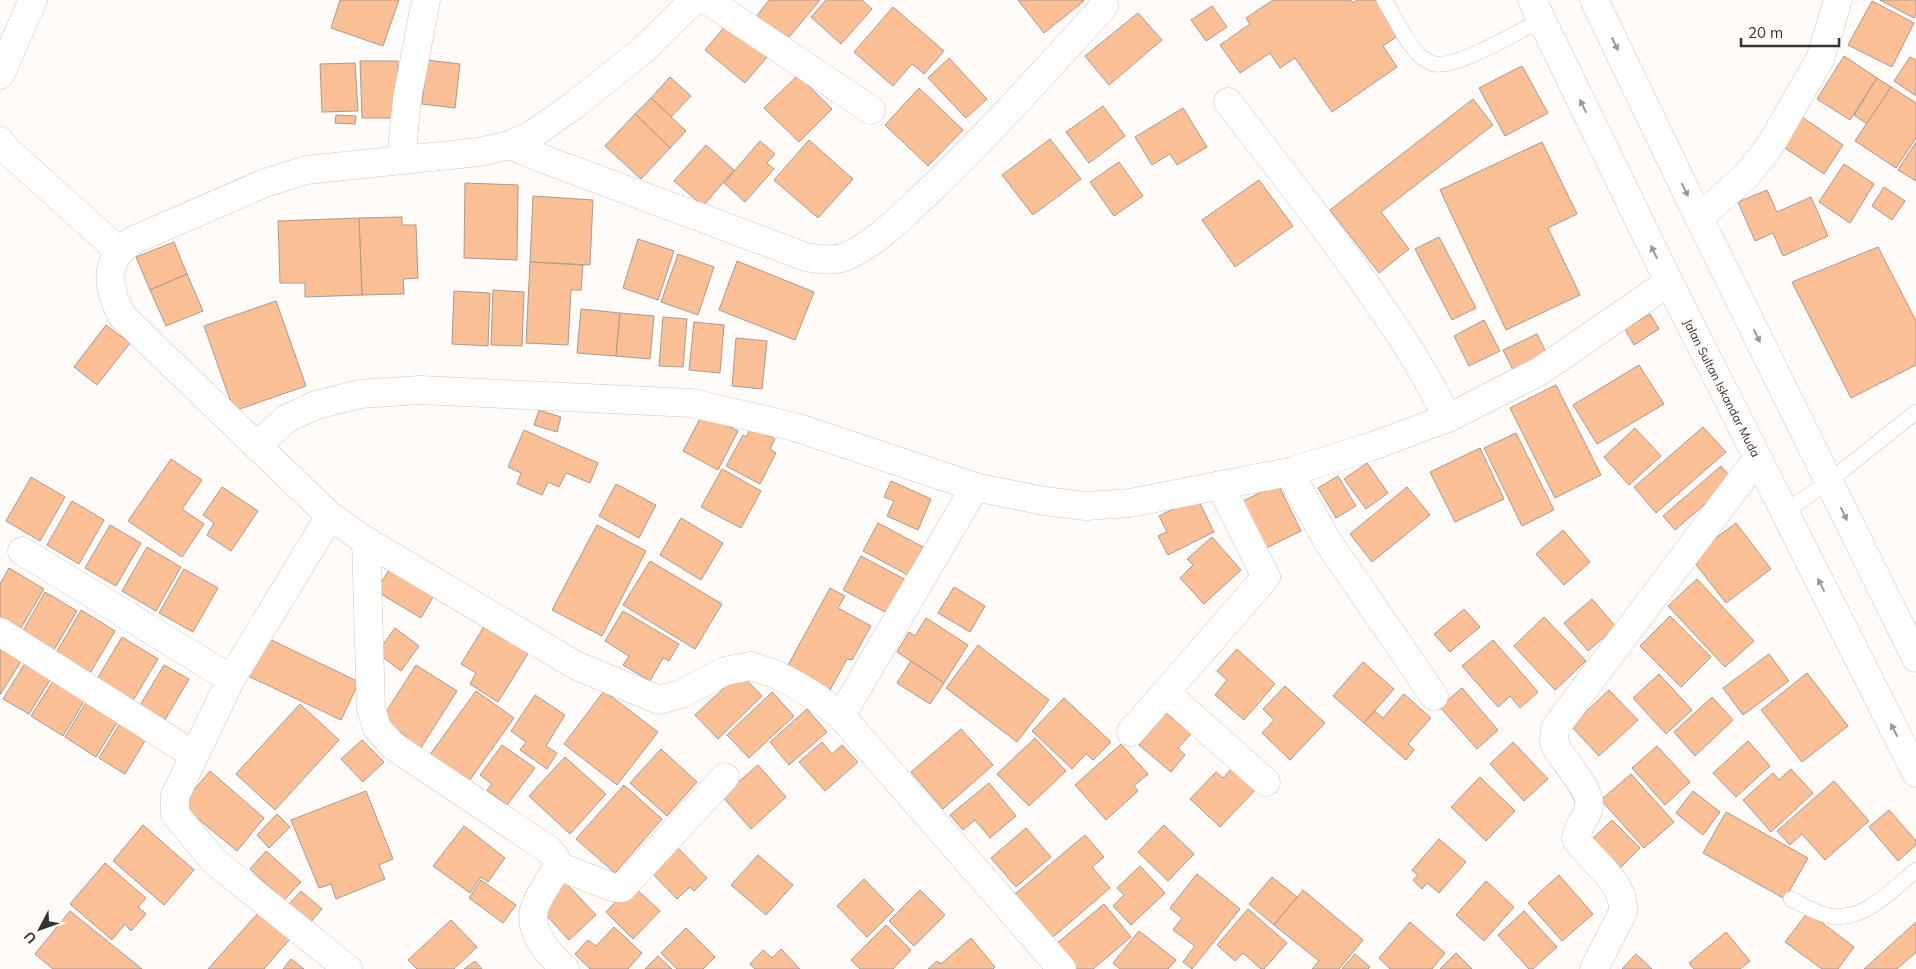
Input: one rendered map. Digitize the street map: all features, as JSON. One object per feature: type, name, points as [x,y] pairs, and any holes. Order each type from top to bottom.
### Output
[{"type":"main road","points":[[0,75],[33,0]]},
{"type":"main road","points":[[401,160],[407,99],[426,0]]},
{"type":"main road","points":[[694,0],[642,51],[574,106],[533,134],[510,145],[479,152],[306,170],[265,183],[136,239],[119,251],[114,259],[110,279],[113,299],[122,316],[330,516],[366,541],[577,666],[658,700],[681,694],[725,671],[751,666],[775,674],[817,698],[841,716],[1062,969]]},
{"type":"main road","points":[[706,0],[871,110]]},
{"type":"main road","points":[[1594,0],[1828,482],[1916,658]]},
{"type":"main road","points":[[1699,218],[1747,175],[1770,146],[1820,59],[1838,0]]},
{"type":"main road","points":[[510,145],[806,257],[845,258],[864,248],[886,231],[938,183],[998,123],[1104,6]]},
{"type":"main road","name":"Jalan Sultan Iskandar Muda","points":[[1536,10],[1757,460],[1916,773]]},
{"type":"main road","points":[[1228,102],[1374,297],[1399,333],[1448,418]]},
{"type":"main road","points":[[0,141],[8,151],[119,251]]},
{"type":"main road","points":[[257,446],[286,419],[316,405],[360,394],[420,390],[692,403],[796,428],[975,487],[1044,501],[1086,506],[1130,503],[1289,472],[1370,447],[1448,418],[1540,371],[1669,282]]},
{"type":"main road","points":[[1594,969],[1623,912],[1624,903],[1618,887],[1576,839],[1589,809],[1589,799],[1557,749],[1554,742],[1555,728],[1757,460]]},
{"type":"main road","points":[[1289,472],[1328,542],[1434,696]]},
{"type":"main road","points":[[1131,732],[1266,577],[1220,485]]},
{"type":"main road","points":[[841,716],[975,487]]},
{"type":"main road","points":[[330,516],[231,679],[175,796],[175,814],[214,860],[348,969]]},
{"type":"main road","points":[[366,541],[371,709],[377,728],[393,746],[549,850],[555,857],[558,866],[534,908],[533,924],[539,939],[553,958],[565,969]]},
{"type":"main road","points":[[22,551],[231,679]]},
{"type":"main road","points":[[0,632],[194,755]]},
{"type":"main road","points":[[1166,693],[1266,782]]},
{"type":"main road","points":[[558,866],[612,887],[622,888],[724,777]]},
{"type":"lane","points":[[1384,0],[1412,46],[1427,62],[1442,65],[1481,52],[1536,10]]},
{"type":"lane","points":[[1784,512],[1828,482],[1916,412]]},
{"type":"lane","points":[[1792,899],[1830,916],[1847,917],[1862,911],[1916,870]]},
{"type":"building","points":[[340,0],[399,0],[383,46],[331,28]]},
{"type":"building","points":[[769,0],[820,0],[785,42],[756,17]]},
{"type":"building","points":[[826,0],[862,0],[872,9],[841,44],[811,17]]},
{"type":"building","points":[[1018,0],[1083,0],[1084,1],[1044,33]]},
{"type":"building","points":[[1273,0],[1351,0],[1353,3],[1357,0],[1379,0],[1402,33],[1383,46],[1397,67],[1332,112],[1295,58],[1280,68],[1270,53],[1240,73],[1220,45],[1250,24],[1246,18]]},
{"type":"building","points":[[1880,0],[1916,0],[1916,15],[1914,18]]},
{"type":"building","points":[[1872,1],[1914,23],[1892,67],[1848,45]]},
{"type":"building","points":[[1212,6],[1227,27],[1206,41],[1191,20]]},
{"type":"building","points":[[893,7],[944,51],[924,74],[912,64],[893,86],[854,52]]},
{"type":"building","points":[[1138,13],[1162,40],[1109,85],[1085,56]]},
{"type":"building","points":[[727,24],[767,57],[745,83],[705,50]]},
{"type":"building","points":[[1844,56],[1877,78],[1850,120],[1817,99]]},
{"type":"building","points":[[1910,57],[1916,60],[1916,96],[1894,81]]},
{"type":"building","points":[[949,58],[987,99],[966,118],[928,78]]},
{"type":"building","points":[[427,60],[460,64],[455,108],[422,104]]},
{"type":"building","points":[[360,61],[398,61],[399,118],[362,118]]},
{"type":"building","points":[[355,63],[358,111],[322,112],[320,64]]},
{"type":"building","points":[[1522,66],[1548,113],[1505,136],[1479,88]]},
{"type":"building","points":[[798,75],[832,109],[799,142],[764,108]]},
{"type":"building","points":[[670,77],[691,96],[671,117],[651,98]]},
{"type":"building","points":[[1877,78],[1891,87],[1867,124],[1854,115]]},
{"type":"building","points":[[1891,87],[1916,103],[1916,138],[1896,168],[1855,141]]},
{"type":"building","points":[[919,88],[963,130],[928,166],[885,125]]},
{"type":"building","points":[[651,98],[686,131],[670,148],[635,114]]},
{"type":"building","points":[[1473,99],[1493,125],[1381,212],[1409,249],[1379,273],[1330,210]]},
{"type":"building","points":[[1103,106],[1125,136],[1089,163],[1066,132]]},
{"type":"building","points":[[1183,108],[1207,147],[1177,165],[1170,154],[1152,165],[1135,137]]},
{"type":"building","points":[[635,114],[670,148],[641,179],[605,146]]},
{"type":"building","points":[[336,115],[356,116],[355,124],[335,123]]},
{"type":"building","points":[[1802,117],[1843,145],[1824,174],[1782,146]]},
{"type":"building","points":[[1050,139],[1081,179],[1033,215],[1002,175]]},
{"type":"building","points":[[809,140],[853,179],[818,218],[774,180]]},
{"type":"building","points":[[760,141],[775,154],[767,163],[774,169],[745,202],[724,183]]},
{"type":"building","points":[[1542,142],[1577,214],[1548,228],[1580,295],[1506,330],[1440,190]]},
{"type":"building","points":[[1916,142],[1916,181],[1898,170]]},
{"type":"building","points":[[706,145],[734,170],[703,206],[674,181]]},
{"type":"building","points":[[1119,162],[1143,196],[1114,216],[1090,182]]},
{"type":"building","points":[[1844,164],[1874,184],[1850,223],[1819,202]]},
{"type":"building","points":[[1259,180],[1293,226],[1235,267],[1202,220]]},
{"type":"building","points":[[465,183],[518,185],[517,260],[464,258]]},
{"type":"building","points":[[1884,187],[1905,201],[1892,220],[1872,206]]},
{"type":"building","points":[[1767,190],[1777,212],[1811,197],[1828,236],[1783,256],[1773,233],[1755,241],[1738,202]]},
{"type":"building","points":[[533,196],[593,200],[590,265],[530,262]]},
{"type":"building","points":[[402,217],[402,225],[416,225],[418,278],[403,279],[404,294],[362,295],[359,218]]},
{"type":"building","points":[[359,218],[362,295],[305,297],[305,283],[280,283],[278,221]]},
{"type":"building","points":[[1439,237],[1476,308],[1452,320],[1415,249]]},
{"type":"building","points":[[638,239],[674,251],[658,300],[623,288]]},
{"type":"building","points":[[174,242],[187,274],[150,290],[136,257]]},
{"type":"building","points":[[1878,247],[1916,321],[1916,365],[1851,398],[1792,282]]},
{"type":"building","points":[[678,254],[714,267],[698,315],[661,302]]},
{"type":"building","points":[[737,261],[814,292],[795,340],[719,310]]},
{"type":"building","points":[[530,262],[583,265],[581,290],[571,290],[568,345],[526,343]]},
{"type":"building","points":[[187,274],[203,311],[166,326],[150,290]]},
{"type":"building","points":[[493,290],[524,292],[522,346],[491,345]]},
{"type":"building","points":[[454,291],[490,293],[488,346],[452,344]]},
{"type":"building","points":[[276,301],[306,386],[234,411],[204,326]]},
{"type":"building","points":[[581,309],[620,313],[616,356],[577,353]]},
{"type":"building","points":[[620,313],[654,316],[650,359],[616,356]]},
{"type":"building","points":[[1650,314],[1659,329],[1634,345],[1625,329]]},
{"type":"building","points":[[663,317],[687,319],[683,367],[659,366]]},
{"type":"building","points":[[1484,320],[1500,351],[1469,366],[1454,336]]},
{"type":"building","points":[[694,322],[724,325],[720,373],[689,370]]},
{"type":"building","points":[[106,325],[130,343],[97,385],[74,367]]},
{"type":"building","points":[[1537,334],[1547,354],[1513,370],[1503,350]]},
{"type":"building","points":[[736,338],[767,341],[762,389],[732,386]]},
{"type":"building","points":[[1639,365],[1664,404],[1597,444],[1573,405]]},
{"type":"building","points":[[1556,385],[1601,475],[1555,498],[1510,408]]},
{"type":"building","points":[[539,410],[561,417],[557,432],[534,425]]},
{"type":"building","points":[[703,413],[738,431],[718,470],[683,451]]},
{"type":"building","points":[[752,426],[775,439],[770,449],[776,453],[760,484],[726,466],[743,435],[746,437]]},
{"type":"building","points":[[1703,427],[1726,452],[1656,513],[1634,487]]},
{"type":"building","points":[[1635,428],[1661,456],[1629,485],[1604,457]]},
{"type":"building","points":[[524,430],[598,463],[590,483],[566,473],[559,487],[548,482],[542,495],[517,484],[521,473],[508,467]]},
{"type":"building","points":[[1516,433],[1554,510],[1522,526],[1484,448]]},
{"type":"building","points":[[1480,448],[1504,499],[1455,522],[1430,472]]},
{"type":"building","points":[[171,459],[202,480],[182,509],[204,524],[182,557],[128,521]]},
{"type":"building","points":[[1367,463],[1388,493],[1366,509],[1344,479]]},
{"type":"building","points":[[1721,466],[1733,480],[1675,530],[1663,516]]},
{"type":"building","points":[[722,469],[761,491],[741,528],[701,507]]},
{"type":"building","points":[[1338,476],[1356,506],[1336,518],[1318,488]]},
{"type":"building","points":[[31,477],[65,497],[40,541],[6,521]]},
{"type":"building","points":[[891,481],[931,499],[918,530],[887,516],[894,501],[884,497]]},
{"type":"building","points":[[616,484],[656,505],[639,538],[599,516]]},
{"type":"building","points":[[1278,484],[1301,531],[1266,548],[1243,501]]},
{"type":"building","points":[[222,487],[258,511],[231,551],[207,535],[214,523],[203,515]]},
{"type":"building","points":[[1407,487],[1430,515],[1372,562],[1350,534]]},
{"type":"building","points":[[1197,497],[1214,532],[1168,555],[1158,536],[1167,532],[1159,516]]},
{"type":"building","points":[[72,501],[104,520],[79,564],[47,545]]},
{"type":"building","points":[[681,518],[723,543],[701,580],[660,555]]},
{"type":"building","points":[[878,523],[923,547],[908,575],[863,551]]},
{"type":"building","points":[[1736,523],[1771,569],[1726,603],[1690,557]]},
{"type":"building","points":[[110,525],[141,543],[116,586],[85,568]]},
{"type":"building","points":[[597,525],[646,551],[602,636],[552,610]]},
{"type":"building","points":[[1563,530],[1590,562],[1564,585],[1536,554]]},
{"type":"building","points":[[1212,537],[1241,570],[1204,604],[1180,578],[1193,565],[1187,559]]},
{"type":"building","points":[[147,547],[181,567],[156,611],[122,591]]},
{"type":"building","points":[[861,556],[906,580],[889,614],[843,590]]},
{"type":"building","points":[[650,561],[722,604],[695,649],[623,605]]},
{"type":"building","points":[[392,565],[436,592],[421,618],[376,591]]},
{"type":"building","points":[[9,568],[44,589],[18,633],[0,622],[0,584]]},
{"type":"building","points":[[184,569],[218,588],[193,632],[159,613]]},
{"type":"building","points":[[1697,579],[1754,641],[1725,667],[1668,606]]},
{"type":"building","points":[[954,587],[985,606],[970,632],[938,613]]},
{"type":"building","points":[[830,588],[845,596],[838,608],[871,626],[852,660],[847,659],[829,692],[786,669]]},
{"type":"building","points":[[45,592],[77,611],[51,655],[20,636]]},
{"type":"building","points":[[1592,599],[1616,627],[1588,651],[1564,623]]},
{"type":"building","points":[[1464,609],[1480,627],[1450,652],[1434,634]]},
{"type":"building","points":[[81,610],[115,631],[89,675],[55,655]]},
{"type":"building","points":[[623,611],[679,644],[669,661],[663,658],[650,681],[623,665],[629,656],[605,641]]},
{"type":"building","points":[[1670,616],[1711,657],[1681,687],[1640,646]]},
{"type":"building","points":[[1544,617],[1586,661],[1555,690],[1514,646]]},
{"type":"building","points":[[926,618],[968,645],[944,683],[897,652],[909,632],[915,636]]},
{"type":"building","points":[[485,625],[529,652],[498,702],[470,684],[476,673],[461,664]]},
{"type":"building","points":[[395,628],[419,646],[401,671],[377,653]]},
{"type":"building","points":[[263,636],[359,682],[341,720],[246,675]]},
{"type":"building","points":[[122,637],[158,659],[132,702],[96,681]]},
{"type":"building","points":[[1493,640],[1538,692],[1520,708],[1510,696],[1498,707],[1462,666]]},
{"type":"building","points":[[0,643],[23,658],[0,695]]},
{"type":"building","points":[[978,645],[1049,700],[1017,742],[946,688]]},
{"type":"building","points":[[1237,649],[1275,684],[1244,720],[1215,695],[1227,680],[1217,671]]},
{"type":"building","points":[[1769,654],[1789,681],[1743,715],[1723,688]]},
{"type":"building","points":[[27,660],[52,677],[29,714],[3,699]]},
{"type":"building","points":[[911,661],[944,683],[930,704],[897,683]]},
{"type":"building","points":[[1363,662],[1394,689],[1364,723],[1333,696]]},
{"type":"building","points":[[164,665],[189,679],[163,723],[138,709]]},
{"type":"building","points":[[416,665],[457,691],[417,754],[401,744],[406,736],[381,720]]},
{"type":"building","points":[[740,673],[762,696],[718,739],[695,715]]},
{"type":"building","points":[[1807,673],[1848,726],[1802,762],[1761,710]]},
{"type":"building","points":[[1659,674],[1692,710],[1666,734],[1633,698]]},
{"type":"building","points":[[55,678],[86,698],[63,736],[31,716]]},
{"type":"building","points":[[1285,686],[1325,723],[1290,760],[1262,733],[1274,720],[1263,709]]},
{"type":"building","points":[[1462,688],[1498,730],[1477,749],[1440,707]]},
{"type":"building","points":[[1609,690],[1638,720],[1599,756],[1571,726]]},
{"type":"building","points":[[476,691],[514,718],[467,784],[429,756]]},
{"type":"building","points":[[604,691],[658,732],[617,785],[564,744]]},
{"type":"building","points":[[772,692],[794,716],[749,758],[727,735]]},
{"type":"building","points":[[1404,694],[1431,718],[1408,744],[1414,750],[1406,760],[1364,723],[1375,711],[1383,718]]},
{"type":"building","points":[[535,695],[565,715],[546,746],[557,753],[547,769],[520,750],[526,742],[511,731]]},
{"type":"building","points":[[1712,697],[1733,720],[1695,756],[1674,732]]},
{"type":"building","points":[[1064,698],[1111,742],[1093,760],[1086,754],[1072,769],[1032,731]]},
{"type":"building","points":[[88,699],[120,718],[96,757],[65,737]]},
{"type":"building","points":[[300,704],[339,740],[275,810],[236,774]]},
{"type":"building","points":[[807,709],[827,732],[789,765],[770,742]]},
{"type":"building","points":[[1166,713],[1191,734],[1178,748],[1185,755],[1171,772],[1139,745]]},
{"type":"building","points":[[122,720],[148,736],[125,774],[99,758]]},
{"type":"building","points":[[961,729],[993,765],[943,809],[911,772]]},
{"type":"building","points":[[1035,738],[1066,771],[1029,806],[997,774]]},
{"type":"building","points":[[362,740],[384,762],[363,782],[341,759]]},
{"type":"building","points":[[1748,741],[1770,766],[1736,797],[1713,773]]},
{"type":"building","points":[[822,742],[832,754],[842,745],[858,762],[825,791],[799,762]]},
{"type":"building","points":[[1513,742],[1548,779],[1524,801],[1490,764]]},
{"type":"building","points":[[1121,744],[1148,774],[1134,786],[1138,791],[1106,820],[1075,785]]},
{"type":"building","points":[[502,745],[535,768],[507,805],[487,790],[492,784],[480,775]]},
{"type":"building","points":[[1657,746],[1690,782],[1665,805],[1632,768]]},
{"type":"building","points":[[661,749],[697,782],[667,816],[630,783]]},
{"type":"building","points":[[565,757],[606,794],[570,834],[529,796]]},
{"type":"building","points":[[758,765],[786,797],[751,829],[722,796]]},
{"type":"building","points":[[1234,766],[1257,788],[1220,827],[1190,799],[1216,772],[1223,778]]},
{"type":"building","points":[[1791,769],[1813,793],[1771,832],[1743,800],[1773,773],[1779,780]]},
{"type":"building","points":[[210,771],[264,818],[237,851],[181,805]]},
{"type":"building","points":[[1631,774],[1674,822],[1644,848],[1601,800]]},
{"type":"building","points":[[1480,777],[1515,811],[1486,841],[1451,807]]},
{"type":"building","points":[[1834,781],[1869,821],[1825,860],[1802,834],[1790,845],[1777,831]]},
{"type":"building","points":[[989,783],[1016,816],[990,838],[975,820],[963,830],[950,815]]},
{"type":"building","points":[[624,785],[662,819],[615,873],[576,839]]},
{"type":"building","points":[[366,791],[393,859],[379,865],[385,879],[336,899],[331,884],[319,888],[291,820]]},
{"type":"building","points":[[1693,791],[1720,812],[1703,835],[1676,813]]},
{"type":"building","points":[[1889,810],[1916,841],[1916,845],[1898,861],[1869,827]]},
{"type":"building","points":[[1726,812],[1808,858],[1785,899],[1703,853]]},
{"type":"building","points":[[277,814],[290,827],[269,848],[257,835]]},
{"type":"building","points":[[1612,820],[1640,848],[1617,871],[1589,842]]},
{"type":"building","points":[[143,825],[194,870],[164,905],[113,861]]},
{"type":"building","points":[[1164,825],[1194,854],[1168,881],[1138,852]]},
{"type":"building","points":[[464,826],[505,858],[488,882],[481,877],[470,893],[433,866]]},
{"type":"building","points":[[1026,828],[1051,857],[1016,887],[991,858]]},
{"type":"building","points":[[1085,835],[1104,857],[1092,867],[1110,888],[1053,937],[1043,926],[1038,931],[1020,909],[1025,906],[1015,894]]},
{"type":"building","points":[[1439,839],[1466,862],[1439,893],[1427,883],[1422,889],[1413,880],[1418,875],[1412,870]]},
{"type":"building","points":[[676,846],[707,878],[694,891],[690,887],[677,899],[650,871]]},
{"type":"building","points":[[266,851],[301,882],[284,900],[250,869]]},
{"type":"building","points":[[758,855],[793,885],[766,915],[731,885]]},
{"type":"building","points":[[105,863],[146,898],[138,907],[146,914],[131,931],[125,924],[112,940],[70,904]]},
{"type":"building","points":[[1140,866],[1165,893],[1131,925],[1113,906],[1124,895],[1117,888]]},
{"type":"building","points":[[1197,874],[1240,909],[1192,969],[1183,962],[1195,946],[1173,930],[1182,918],[1170,908]]},
{"type":"building","points":[[1559,875],[1593,914],[1562,941],[1528,903]]},
{"type":"building","points":[[1272,877],[1297,897],[1274,925],[1249,904]]},
{"type":"building","points":[[864,879],[894,910],[867,937],[837,906]]},
{"type":"building","points":[[481,880],[516,905],[503,923],[469,898]]},
{"type":"building","points":[[1486,881],[1514,907],[1484,941],[1456,915]]},
{"type":"building","points":[[565,882],[596,915],[569,940],[544,913],[549,908],[543,902]]},
{"type":"building","points":[[632,885],[660,911],[633,939],[606,912]]},
{"type":"building","points":[[920,890],[945,915],[914,946],[889,921]]},
{"type":"building","points":[[1303,890],[1363,940],[1339,969],[1312,969],[1319,961],[1274,925]]},
{"type":"building","points":[[301,891],[322,909],[310,923],[289,904]]},
{"type":"building","points":[[1104,904],[1131,937],[1093,969],[1075,969],[1055,945]]},
{"type":"building","points":[[1248,909],[1287,943],[1264,969],[1261,969],[1243,953],[1235,961],[1217,945]]},
{"type":"building","points":[[70,911],[142,969],[53,969],[35,954]]},
{"type":"building","points":[[1524,911],[1557,947],[1533,969],[1529,969],[1498,935]]},
{"type":"building","points":[[259,912],[290,939],[264,969],[208,969]]},
{"type":"building","points":[[1808,912],[1854,947],[1838,969],[1822,969],[1785,942]]},
{"type":"building","points":[[451,920],[477,947],[454,969],[417,969],[408,960]]},
{"type":"building","points":[[1410,922],[1445,953],[1432,969],[1390,969],[1379,958]]},
{"type":"building","points":[[1916,922],[1916,952],[1897,969],[1864,969]]},
{"type":"building","points":[[886,925],[911,950],[893,969],[860,969],[851,960]]},
{"type":"building","points":[[614,927],[642,953],[628,969],[590,969],[575,954],[588,940],[596,946]]},
{"type":"building","points":[[686,928],[715,957],[703,969],[677,969],[661,953]]},
{"type":"building","points":[[1139,931],[1176,960],[1168,969],[1120,969],[1113,963]]},
{"type":"building","points":[[1726,932],[1750,961],[1740,969],[1694,969],[1689,963]]},
{"type":"building","points":[[971,938],[995,967],[993,969],[928,969],[937,961],[941,964]]},
{"type":"building","points":[[781,949],[800,969],[755,969],[750,964],[763,950],[772,958]]},
{"type":"building","points":[[1456,953],[1472,969],[1440,969]]},
{"type":"building","points":[[1355,954],[1370,967],[1368,969],[1342,969]]},
{"type":"building","points":[[1636,954],[1652,969],[1622,969]]},
{"type":"building","points":[[658,956],[672,969],[645,969]]},
{"type":"building","points":[[291,959],[304,969],[283,969]]},
{"type":"building","points":[[475,961],[482,969],[464,969]]}]
